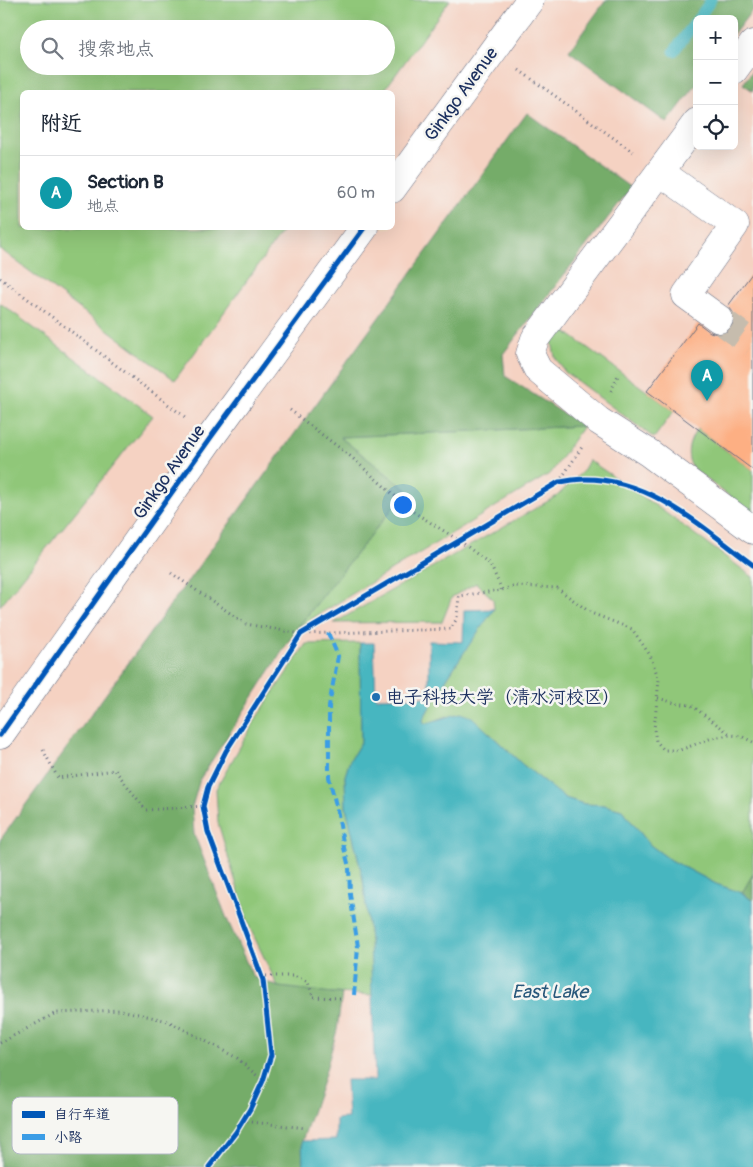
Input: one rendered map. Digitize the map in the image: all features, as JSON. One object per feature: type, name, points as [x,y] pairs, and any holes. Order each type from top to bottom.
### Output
[{"type":"street","name":"Ginkgo Avenue","points":[[395,185],[530,0]]},
{"type":"street","points":[[738,65],[753,44]]},
{"type":"street","points":[[693,127],[536,339],[530,354],[538,370],[599,421],[648,453],[753,530]]},
{"type":"street","points":[[660,172],[735,225],[686,296],[719,319]]},
{"type":"street","name":"Ginkgo Avenue","points":[[1,731],[211,437],[363,230]]},
{"type":"path","points":[[493,51],[660,172]]},
{"type":"path","points":[[0,278],[211,437]]},
{"type":"path","points":[[290,410],[350,456],[412,512],[460,541],[490,564],[502,590]]},
{"type":"path","points":[[550,487],[559,482],[568,481]]},
{"type":"path","points":[[452,546],[468,536]]},
{"type":"path","points":[[171,573],[246,624],[300,634],[451,629],[457,618],[459,596],[502,590],[515,586],[557,588],[592,613],[632,629],[650,655],[659,680],[654,729],[656,741],[664,750],[680,750],[712,738],[730,735],[740,736],[753,742]]},
{"type":"path","points":[[295,642],[300,634],[309,629]]},
{"type":"path","points":[[658,698],[691,705],[730,735]]},
{"type":"path","points":[[43,750],[58,778],[115,770],[146,810],[203,806]]},
{"type":"path","points":[[204,815],[205,796]]},
{"type":"path","points":[[259,969],[262,978],[294,976],[308,982],[313,996],[341,998]]},
{"type":"path","points":[[0,1043],[56,1013],[121,1010],[168,1021],[237,1058],[262,1081]]},
{"type":"path","points":[[259,1088],[266,1072]]},
{"type":"path","points":[[246,1115],[241,1124],[306,1128]]},
{"type":"shaded area","name":"电子科技大学（清水河校区）","points":[[0,0],[753,0],[753,1167],[0,1167]]},
{"type":"green space","points":[[0,0],[450,0],[384,90],[20,90],[20,230],[284,230],[175,380],[0,249]]},
{"type":"green space","points":[[606,0],[753,0],[753,9],[738,29],[738,15],[693,15],[693,89],[667,123],[569,51]]},
{"type":"green space","points":[[753,70],[753,91],[743,84]]},
{"type":"green space","points":[[527,113],[631,188],[503,354],[505,376],[583,426],[340,437],[407,490],[298,627],[200,779],[192,807],[194,834],[227,919],[253,977],[279,987],[342,994],[337,1030],[322,1084],[302,1141],[303,1167],[0,1167],[0,840]]},
{"type":"green space","points":[[0,303],[153,416],[0,606]]},
{"type":"green space","points":[[562,329],[674,411],[654,438],[565,372],[555,357],[552,342]]},
{"type":"green space","points":[[583,426],[551,473],[298,627],[407,490],[340,437]]},
{"type":"green space","points":[[697,429],[753,470],[753,513],[691,465],[688,455],[689,446]]},
{"type":"green space","points":[[589,460],[659,508],[753,577],[753,874],[742,893],[716,884],[669,859],[650,845],[622,810],[604,805],[584,804],[565,798],[523,765],[487,731],[447,716],[424,725],[423,719],[440,690],[494,609],[493,599],[476,583],[452,597],[442,622],[334,623],[557,496],[583,471]]},
{"type":"green space","points":[[360,643],[361,742],[350,760],[345,776],[346,807],[363,879],[370,940],[373,995],[316,992],[278,987],[249,926],[218,823],[216,789],[257,717],[306,644]]},
{"type":"green space","points":[[753,874],[753,901],[742,893]]},
{"type":"water","name":"East Lake","points":[[494,609],[439,690],[423,719],[424,724],[461,713],[472,717],[523,765],[565,798],[584,804],[604,805],[622,810],[650,845],[669,859],[716,884],[742,893],[753,901],[753,1167],[303,1167],[302,1141],[336,1140],[336,1119],[348,1118],[346,1080],[375,1080],[370,940],[363,879],[346,807],[345,776],[350,760],[361,742],[360,643],[374,643],[376,698],[429,697],[429,641],[463,642],[464,610]]},
{"type":"building","points":[[753,272],[753,470],[647,391],[698,323],[710,332],[717,334],[725,333],[731,329],[735,320],[733,312],[728,306]]},
{"type":"waterway","points":[[701,15],[711,0]]},
{"type":"waterway","points":[[674,51],[693,25]]},
{"type":"tunnel","points":[[719,319],[753,344]]},
{"type":"marked path","points":[[328,633],[338,656],[329,706],[329,777],[349,867],[350,894],[358,947],[354,995]]},
{"type":"cycle path","points":[[0,735],[211,437],[363,230]]},
{"type":"cycle path","points":[[209,1167],[236,1132],[250,1109],[263,1081],[271,1055],[263,980],[208,832],[203,806],[208,787],[226,751],[301,634],[559,482],[585,479],[609,481],[632,487],[654,496],[696,522],[753,565]]},
{"type":"place","name":"Section B","points":[[707,401]]},
{"type":"place","name":"电子科技大学（清水河校区）","points":[[376,697]]}]
